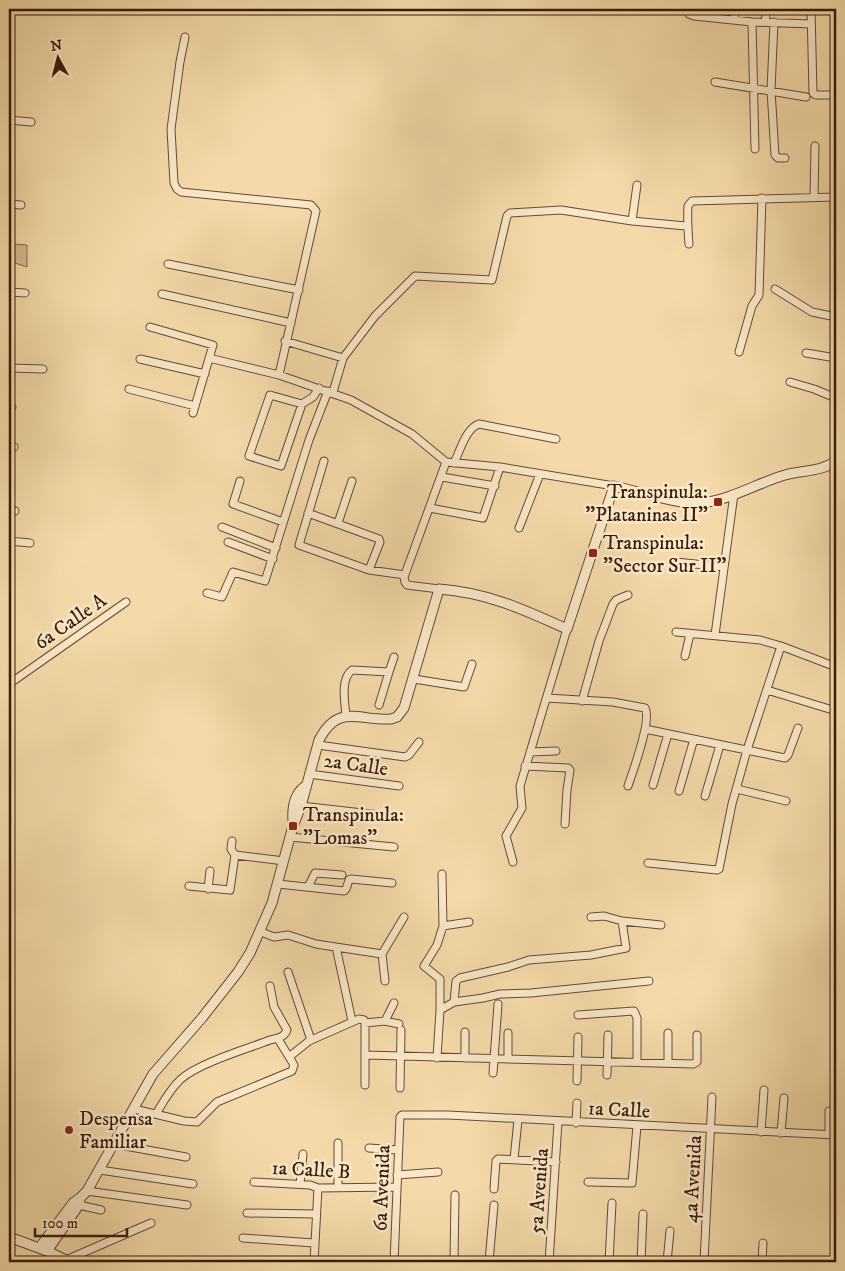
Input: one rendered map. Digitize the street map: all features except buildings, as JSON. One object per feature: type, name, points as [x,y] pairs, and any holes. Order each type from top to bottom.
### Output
[{"type":"street","points":[[688,9],[689,14],[694,16],[752,22],[811,24]]},
{"type":"street","points":[[734,20],[735,9]]},
{"type":"street","points":[[766,22],[767,9]]},
{"type":"street","points":[[811,9],[813,93],[816,95],[836,95]]},
{"type":"street","points":[[752,22],[755,149]]},
{"type":"street","points":[[774,22],[771,90],[775,155],[778,158],[785,158]]},
{"type":"street","points":[[186,38],[180,62],[171,129],[176,187],[181,192],[313,206],[316,214],[299,290],[285,341],[279,375]]},
{"type":"street","points":[[715,82],[806,97]]},
{"type":"street","points":[[9,120],[31,122]]},
{"type":"street","points":[[814,197],[815,146]]},
{"type":"street","points":[[632,221],[637,185]]},
{"type":"street","points":[[689,244],[686,226],[688,206],[692,201],[836,197]]},
{"type":"street","points":[[739,352],[752,306],[759,295],[762,198]]},
{"type":"street","points":[[9,204],[21,205]]},
{"type":"street","points":[[206,593],[222,597],[233,572],[265,581],[309,440],[343,358],[376,316],[415,276],[492,280],[507,216],[510,213],[561,210],[632,221],[686,226]]},
{"type":"street","points":[[168,264],[299,290]]},
{"type":"street","points":[[775,289],[812,312],[836,317]]},
{"type":"street","points":[[9,292],[25,293]]},
{"type":"street","points":[[162,294],[290,323]]},
{"type":"street","points":[[129,389],[194,409],[212,344],[150,328]]},
{"type":"street","points":[[285,341],[343,358]]},
{"type":"street","points":[[806,353],[836,358]]},
{"type":"street","points":[[209,358],[279,375],[330,392],[376,413],[412,434],[450,463],[500,467],[614,486],[691,503],[701,503],[734,494],[781,476],[819,470],[836,461]]},
{"type":"street","points":[[140,359],[205,374]]},
{"type":"street","points":[[9,368],[43,369]]},
{"type":"street","points":[[790,382],[824,392],[836,398]]},
{"type":"street","points":[[302,404],[270,395],[249,456],[281,466],[302,404],[313,397],[319,388]]},
{"type":"street","points":[[556,439],[479,424],[473,426],[442,477],[405,575],[405,582],[407,585],[471,594],[509,603],[566,629]]},
{"type":"street","points":[[324,461],[299,542],[300,546],[369,570],[405,575]]},
{"type":"street","points":[[430,508],[483,518],[500,467]]},
{"type":"street","points":[[519,528],[540,474]]},
{"type":"street","points":[[442,477],[495,486]]},
{"type":"street","points":[[240,481],[233,504],[284,522]]},
{"type":"street","points":[[338,523],[352,481]]},
{"type":"street","points":[[513,862],[506,837],[522,808],[520,788],[525,766],[547,698],[566,629],[614,486]]},
{"type":"street","points":[[714,636],[734,494]]},
{"type":"street","points":[[308,513],[380,540],[369,570]]},
{"type":"street","points":[[222,527],[276,548]]},
{"type":"street","points":[[9,541],[30,543]]},
{"type":"street","points":[[228,542],[273,558]]},
{"type":"street","points":[[676,562],[724,567]]},
{"type":"street","points":[[43,1250],[54,1241],[100,1170],[158,1067],[202,1018],[238,972],[250,953],[261,932],[278,884],[305,786],[318,745],[328,726],[337,719],[346,716],[387,719],[397,717],[407,702],[439,590]]},
{"type":"street","points":[[582,701],[599,641],[613,604],[616,600],[628,595]]},
{"type":"street","name":"6a Calle A","points":[[9,684],[126,602]]},
{"type":"street","points":[[676,632],[760,640],[836,667]]},
{"type":"street","points":[[685,656],[690,634]]},
{"type":"street","points":[[648,862],[718,870],[728,819],[747,750],[781,646]]},
{"type":"street","points":[[379,706],[394,657]]},
{"type":"street","points":[[414,679],[464,687],[472,664]]},
{"type":"street","points":[[346,716],[343,695],[349,672],[353,670],[389,672]]},
{"type":"street","points":[[767,690],[836,711]]},
{"type":"street","points":[[547,698],[613,702],[645,708],[647,712],[645,729],[628,786]]},
{"type":"street","points":[[645,729],[786,758],[798,728]]},
{"type":"street","points":[[653,786],[668,734]]},
{"type":"street","points":[[679,791],[694,739]]},
{"type":"street","points":[[318,745],[405,757],[411,753],[419,742]]},
{"type":"street","points":[[705,796],[720,745]]},
{"type":"street","points":[[530,752],[556,751]]},
{"type":"street","points":[[525,766],[568,768],[570,770],[567,790],[566,824]]},
{"type":"street","name":"2a Calle","points":[[309,774],[399,786]]},
{"type":"street","points":[[294,824],[294,804],[299,792],[305,786]]},
{"type":"street","points":[[737,789],[786,801]]},
{"type":"street","points":[[301,806],[398,817]]},
{"type":"street","points":[[290,836],[394,847]]},
{"type":"street","points":[[189,886],[231,890],[235,855],[231,848],[232,841]]},
{"type":"street","points":[[235,855],[284,861]]},
{"type":"street","points":[[208,888],[210,872]]},
{"type":"street","points":[[308,887],[315,873],[342,875]]},
{"type":"street","points":[[438,1058],[440,979],[424,966],[437,945],[443,926],[442,874]]},
{"type":"street","points":[[278,884],[345,890],[351,879],[392,883]]},
{"type":"street","points":[[591,917],[600,916],[622,921],[661,925]]},
{"type":"street","points":[[385,981],[382,954],[400,927],[404,917]]},
{"type":"street","points":[[454,1002],[455,983],[460,978],[529,960],[588,956],[626,948],[622,921]]},
{"type":"street","points":[[443,926],[469,922]]},
{"type":"street","points":[[261,932],[275,937],[288,935],[307,942],[382,954]]},
{"type":"street","points":[[336,947],[352,1021]]},
{"type":"street","points":[[288,972],[311,1040]]},
{"type":"street","points":[[440,1010],[454,1002],[500,994],[531,993],[648,981]]},
{"type":"street","points":[[156,1114],[172,1089],[192,1071],[270,1040],[278,1039],[287,1031],[274,1007],[270,986]]},
{"type":"street","points":[[385,1021],[394,1003]]},
{"type":"street","points":[[493,1073],[498,1004]]},
{"type":"street","points":[[578,1016],[634,1011],[637,1018],[637,1061]]},
{"type":"street","points":[[290,1057],[302,1045],[311,1040],[361,1018],[365,1023],[365,1085]]},
{"type":"street","points":[[365,1023],[385,1021],[400,1027],[400,1088]]},
{"type":"street","points":[[465,1032],[465,1058]]},
{"type":"street","points":[[508,1033],[508,1059]]},
{"type":"street","points":[[668,1034],[668,1064]]},
{"type":"street","points":[[606,1075],[608,1035]]},
{"type":"street","points":[[366,1056],[607,1060],[668,1064],[697,1062],[697,1035]]},
{"type":"street","points":[[577,1081],[578,1038]]},
{"type":"street","points":[[134,1109],[184,1121],[198,1122],[217,1102],[290,1072],[294,1067],[278,1039]]},
{"type":"street","points":[[761,1132],[764,1090]]},
{"type":"street","name":"4a Avenida","points":[[704,1262],[712,1097]]},
{"type":"street","points":[[781,1133],[784,1098]]},
{"type":"street","points":[[576,1104],[576,1123]]},
{"type":"street","points":[[829,1111],[833,1135]]},
{"type":"street","name":"1a Calle","points":[[400,1116],[448,1115],[833,1135]]},
{"type":"street","name":"6a Avenida","points":[[394,1262],[400,1116]]},
{"type":"street","points":[[514,1159],[518,1120]]},
{"type":"street","name":"5a Avenida","points":[[549,1262],[558,1122]]},
{"type":"street","points":[[588,1182],[632,1183],[637,1126]]},
{"type":"street","points":[[338,1143],[338,1187]]},
{"type":"street","points":[[114,1144],[186,1157]]},
{"type":"street","points":[[369,1148],[398,1150]]},
{"type":"street","points":[[300,1184],[302,1154]]},
{"type":"street","points":[[494,1189],[497,1160],[514,1159],[556,1162]]},
{"type":"street","points":[[100,1170],[192,1184]]},
{"type":"street","points":[[397,1175],[438,1172]]},
{"type":"street","name":"1a Calle B","points":[[254,1182],[312,1185],[318,1188],[396,1187]]},
{"type":"street","points":[[314,1262],[315,1214],[318,1188]]},
{"type":"street","points":[[454,1262],[455,1195]]},
{"type":"street","points":[[82,1198],[102,1210]]},
{"type":"street","points":[[43,1250],[73,1202],[82,1198],[187,1205]]},
{"type":"street","points":[[609,1262],[612,1204]]},
{"type":"street","points":[[489,1262],[494,1206]]},
{"type":"street","points":[[247,1213],[315,1214]]},
{"type":"street","points":[[641,1262],[644,1214]]},
{"type":"street","points":[[9,1236],[65,1260],[151,1223]]},
{"type":"street","points":[[667,1262],[670,1231]]},
{"type":"street","points":[[243,1238],[314,1243]]},
{"type":"street","points":[[54,1241],[54,1246],[65,1260]]},
{"type":"street","points":[[762,1262],[763,1243]]},
{"type":"shaded area","points":[[9,240],[13,244],[27,245],[27,267],[9,261]]},
{"type":"place","name":"Transpinula: \"Plataninas II\"","points":[[718,502]]},
{"type":"place","name":"Transpinula: \"Sector Sur II\"","points":[[593,553]]},
{"type":"place","name":"Transpinula: \"Lomas\"","points":[[293,826]]},
{"type":"place","name":"Despensa Familiar","points":[[69,1130]]}]
